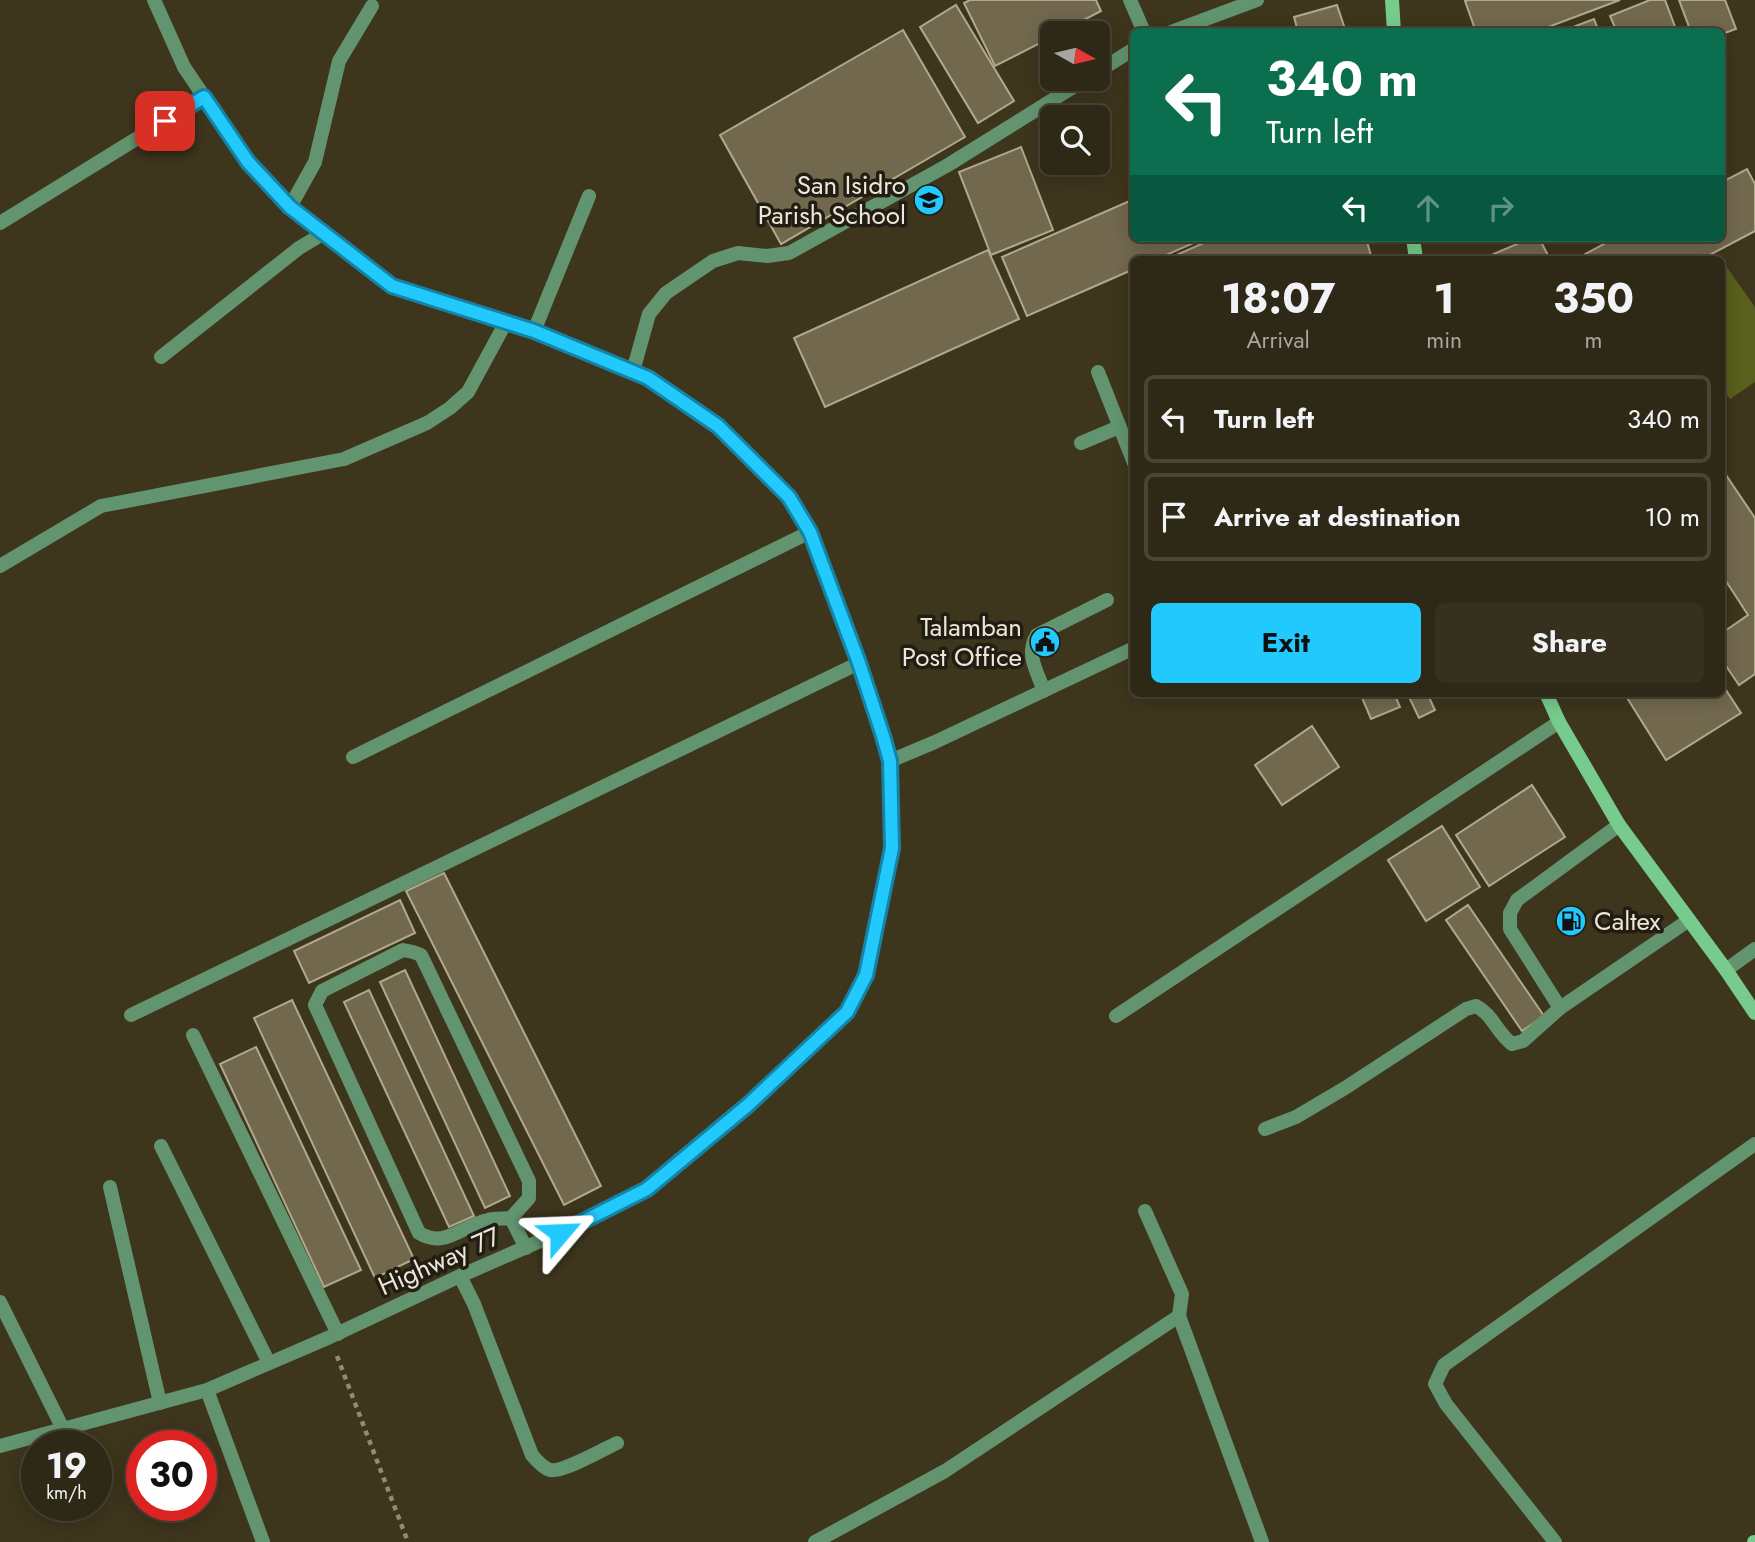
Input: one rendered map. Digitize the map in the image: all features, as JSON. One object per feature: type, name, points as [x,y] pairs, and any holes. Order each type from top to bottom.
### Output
[{"type":"main road","points":[[1392,0],[1394,28]]},
{"type":"main road","points":[[1548,697],[1559,722],[1619,825],[1755,1013]]},
{"type":"street","name":"Highway 77","points":[[0,1446],[207,1390],[334,1336],[572,1227],[647,1189],[748,1105],[847,1012],[866,975],[892,848],[890,761],[859,663],[810,532],[789,497],[718,426],[648,378],[534,331],[392,286],[290,207],[248,162],[184,67],[153,0]]},
{"type":"street","points":[[1130,0],[1142,28]]},
{"type":"street","points":[[1182,28],[1257,0]]},
{"type":"street","points":[[290,207],[315,162],[339,61],[372,6]]},
{"type":"street","points":[[1110,64],[1130,51]]},
{"type":"street","points":[[633,371],[649,314],[666,293],[713,261],[738,253],[766,256],[789,253],[947,165],[1067,91]]},
{"type":"street","points":[[0,223],[204,97]]},
{"type":"street","points":[[534,331],[589,196]]},
{"type":"street","points":[[161,357],[299,248],[324,233]]},
{"type":"street","points":[[0,566],[101,506],[344,459],[427,424],[468,391],[506,322]]},
{"type":"street","points":[[1098,372],[1130,453]]},
{"type":"street","points":[[1081,443],[1119,427]]},
{"type":"street","points":[[354,757],[810,532]]},
{"type":"street","points":[[1044,691],[1031,655],[1032,644],[1037,635],[1107,600]]},
{"type":"street","points":[[890,761],[1130,650]]},
{"type":"street","points":[[131,1015],[859,663]]},
{"type":"street","points":[[1116,1016],[1559,722]]},
{"type":"street","points":[[1560,1008],[1510,929],[1510,913],[1517,900],[1619,825]]},
{"type":"street","points":[[1265,1129],[1296,1117],[1335,1094],[1466,1009],[1476,1006],[1486,1011],[1504,1038],[1512,1044],[1523,1041],[1560,1008],[1689,920]]},
{"type":"street","points":[[1726,970],[1755,949]]},
{"type":"street","points":[[403,950],[421,955],[529,1181],[529,1198],[511,1218],[487,1220],[442,1239],[428,1238],[419,1233],[315,1005],[322,991],[403,950]]},
{"type":"street","points":[[193,1035],[334,1336]]},
{"type":"street","points":[[1555,1542],[1446,1404],[1435,1384],[1444,1365],[1755,1144]]},
{"type":"street","points":[[161,1146],[269,1363]]},
{"type":"street","points":[[110,1187],[160,1403]]},
{"type":"street","points":[[1145,1211],[1182,1294],[1179,1316],[1262,1542]]},
{"type":"street","points":[[511,1218],[526,1248]]},
{"type":"street","points":[[460,1276],[474,1304],[532,1455],[539,1463],[549,1469],[559,1470],[617,1443]]},
{"type":"street","points":[[0,1302],[62,1429]]},
{"type":"street","points":[[815,1542],[945,1471],[1179,1316]]},
{"type":"street","points":[[207,1390],[263,1542]]},
{"type":"path","points":[[334,1336],[408,1542]]},
{"type":"green space","points":[[1725,267],[1755,307],[1755,382],[1730,399],[1725,392]]},
{"type":"building","points":[[970,0],[1096,0],[1101,11],[1082,21],[1040,21],[1040,43],[995,66],[964,3]]},
{"type":"building","points":[[1620,0],[1546,28],[1475,28],[1465,1]]},
{"type":"building","points":[[1650,0],[1665,0],[1676,28],[1615,28],[1610,16]]},
{"type":"building","points":[[1679,0],[1725,0],[1736,29],[1725,33],[1725,28],[1690,28]]},
{"type":"building","points":[[956,5],[1014,101],[978,123],[920,27]]},
{"type":"building","points":[[1337,5],[1345,28],[1297,28],[1294,17]]},
{"type":"building","points":[[1594,19],[1597,28],[1570,28]]},
{"type":"building","points":[[903,30],[965,137],[781,244],[720,135]]},
{"type":"building","points":[[1021,147],[1053,230],[991,255],[959,172]]},
{"type":"building","points":[[1747,169],[1755,184],[1755,231],[1708,256],[1582,256],[1608,242],[1725,242],[1725,180]]},
{"type":"building","points":[[1130,201],[1130,242],[1196,242],[1164,256],[1130,256],[1130,271],[1027,316],[1002,257]]},
{"type":"building","points":[[1206,242],[1367,242],[1371,256],[1174,256]]},
{"type":"building","points":[[1522,242],[1541,242],[1548,256],[1489,256]]},
{"type":"building","points":[[988,250],[1019,319],[825,407],[794,338]]},
{"type":"building","points":[[1725,473],[1755,518],[1755,674],[1739,685],[1725,664],[1725,631],[1748,615],[1725,580]]},
{"type":"building","points":[[1725,689],[1741,713],[1666,760],[1627,697],[1725,697]]},
{"type":"building","points":[[1362,697],[1396,697],[1400,707],[1371,719]]},
{"type":"building","points":[[1409,697],[1429,697],[1435,710],[1419,718]]},
{"type":"building","points":[[1312,726],[1339,767],[1282,805],[1255,765]]},
{"type":"building","points":[[1532,785],[1565,837],[1489,886],[1456,835]]},
{"type":"building","points":[[1442,826],[1480,887],[1426,921],[1388,860]]},
{"type":"building","points":[[444,873],[601,1186],[564,1205],[406,891]]},
{"type":"building","points":[[400,900],[415,933],[309,983],[294,951]]},
{"type":"building","points":[[1468,905],[1544,1016],[1522,1031],[1446,920]]},
{"type":"building","points":[[405,970],[510,1196],[485,1208],[380,982]]},
{"type":"building","points":[[369,990],[474,1216],[449,1227],[344,1002]]},
{"type":"building","points":[[292,1000],[414,1259],[375,1278],[254,1018]]},
{"type":"building","points":[[256,1047],[361,1270],[324,1287],[220,1064]]},
{"type":"place","name":"San Isidro Parish School","points":[[929,200]]},
{"type":"place","name":"Talamban Post Office","points":[[1045,642]]},
{"type":"place","name":"Caltex","points":[[1571,921]]},
{"type":"route","points":[[165,121],[204,97],[248,162],[290,207],[392,286],[534,331],[648,378],[718,426],[789,497],[810,532],[859,663],[890,761],[892,848],[866,975],[847,1012],[748,1105],[647,1189],[560,1233]]}]
